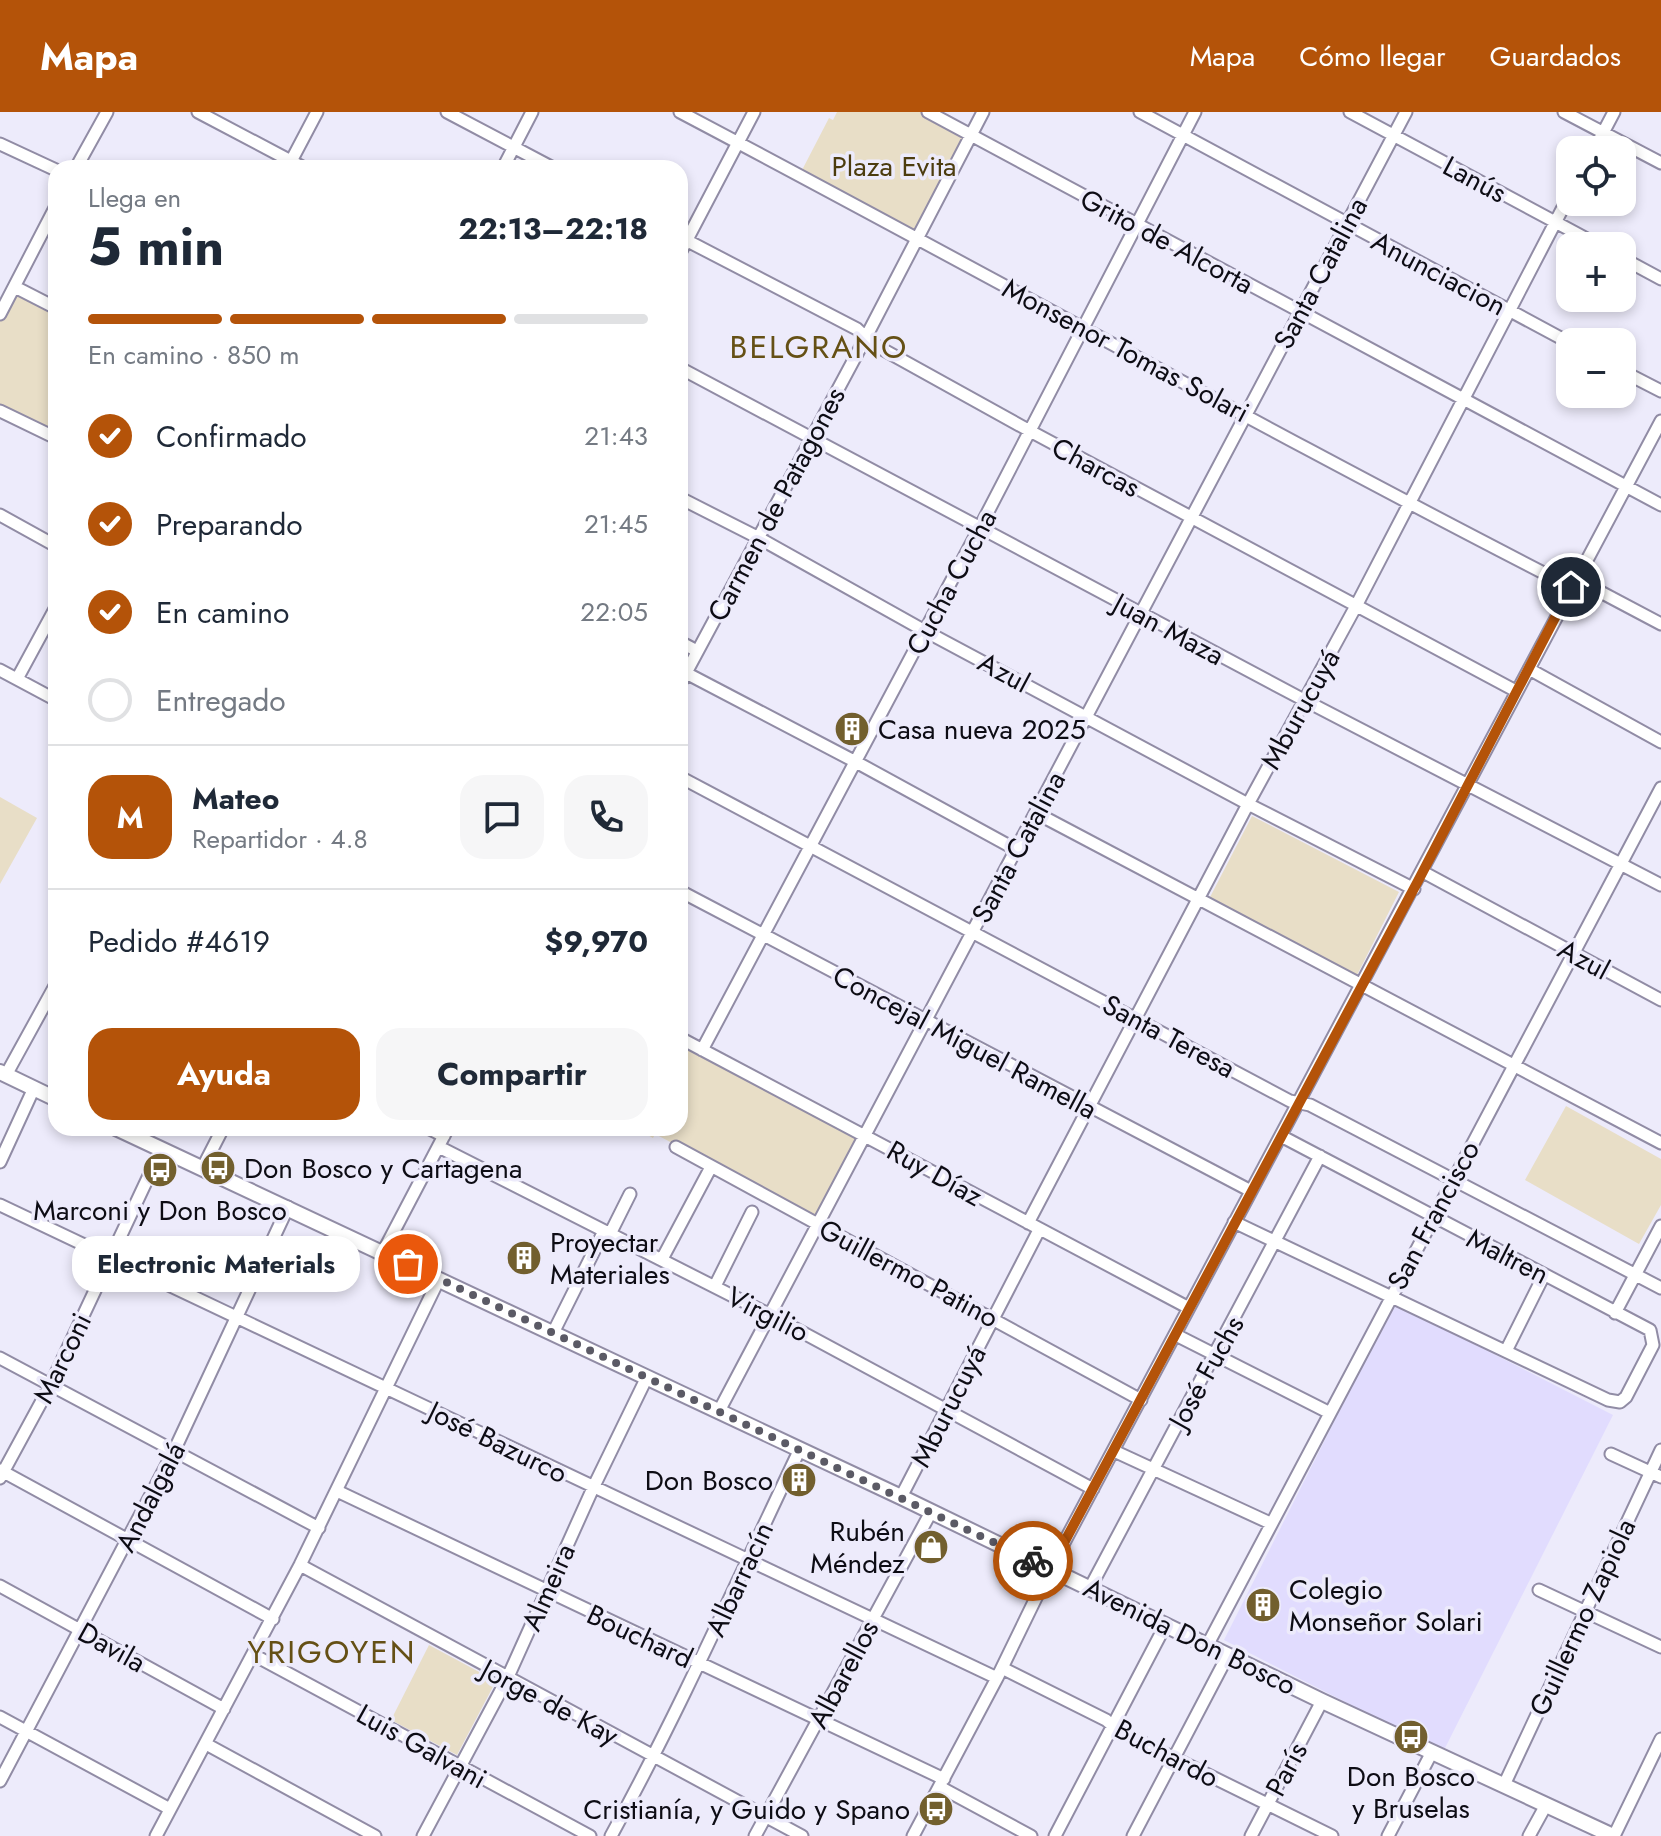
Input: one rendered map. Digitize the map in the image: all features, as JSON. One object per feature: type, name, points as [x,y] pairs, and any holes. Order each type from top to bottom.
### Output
[{"type":"main road","points":[[3,1073],[48,1095]]},
{"type":"main road","name":"Avenida Don Bosco","points":[[132,1136],[800,1449],[1322,1701],[1614,1836]]},
{"type":"street","points":[[80,160],[107,112]]},
{"type":"street","points":[[198,112],[280,160]]},
{"type":"street","points":[[292,160],[317,112]]},
{"type":"street","points":[[447,112],[538,160]]},
{"type":"street","points":[[507,160],[532,112]]},
{"type":"street","name":"Monsenor Tomas Solari","points":[[680,112],[1082,329],[1247,414],[1408,504],[1661,624]]},
{"type":"street","points":[[688,229],[754,112]]},
{"type":"street","name":"Grito de Alcorta","points":[[928,112],[1661,505]]},
{"type":"street","name":"Carmen de Patagones","points":[[688,668],[983,112]]},
{"type":"street","name":"Anunciacion","points":[[1140,112],[1556,336]]},
{"type":"street","name":"Cucha Cucha","points":[[702,1050],[979,529],[1195,112]]},
{"type":"street","name":"Lanús","points":[[1350,112],[1574,232]]},
{"type":"street","name":"Santa Catalina","points":[[719,1411],[772,1316],[1015,849],[1406,112]]},
{"type":"street","points":[[1564,112],[1661,163]]},
{"type":"street","points":[[1601,136],[1614,112]]},
{"type":"street","points":[[0,144],[48,166]]},
{"type":"street","name":"Mburucuyá","points":[[1028,1223],[1248,804],[1356,606],[1558,216]]},
{"type":"street","points":[[0,314],[48,222]]},
{"type":"street","name":"Charcas","points":[[688,241],[857,329],[873,344],[1030,431],[1516,691]]},
{"type":"street","points":[[1636,266],[1661,279]]},
{"type":"street","points":[[15,287],[48,304]]},
{"type":"street","name":"Juan Maza","points":[[688,372],[979,529],[1661,885]]},
{"type":"street","points":[[1636,378],[1661,391]]},
{"type":"street","points":[[0,411],[48,434]]},
{"type":"street","points":[[913,1836],[1000,1673],[1050,1569],[1661,421]]},
{"type":"street","name":"Azul","points":[[688,502],[1248,804],[1414,889]]},
{"type":"street","points":[[0,515],[48,542]]},
{"type":"street","points":[[17,679],[48,622]]},
{"type":"street","points":[[688,646],[697,651]]},
{"type":"street","points":[[1529,669],[1661,742]]},
{"type":"street","points":[[0,670],[48,696]]},
{"type":"street","points":[[688,680],[856,762],[1015,849]]},
{"type":"street","name":"Santa Teresa","points":[[688,781],[1298,1104],[1310,1105],[1661,1288]]},
{"type":"street","name":"San Francisco","points":[[1208,1644],[1512,1064],[1661,788]]},
{"type":"street","points":[[1036,813],[1661,1143]]},
{"type":"street","name":"Azul","points":[[1423,872],[1661,1000]]},
{"type":"street","name":"Concejal Miguel Ramella","points":[[688,895],[1251,1191]]},
{"type":"street","points":[[3,1073],[48,997]]},
{"type":"street","name":"Ruy Díaz","points":[[688,1042],[1189,1308]]},
{"type":"street","points":[[0,1162],[34,1088]]},
{"type":"street","points":[[203,1167],[219,1136]]},
{"type":"street","name":"Maltren","points":[[1281,1136],[1650,1330],[1653,1337],[1653,1345],[1626,1397],[1620,1402],[1608,1400],[1506,1351]]},
{"type":"street","points":[[383,1252],[444,1137]]},
{"type":"street","name":"Virgilio","points":[[444,1137],[607,1232],[772,1316],[1093,1489]]},
{"type":"street","name":"Guillermo Patino","points":[[676,1147],[1141,1400]]},
{"type":"street","name":"Marconi","points":[[1,1473],[51,1384],[161,1150]]},
{"type":"street","name":"José Fuchs","points":[[1090,1588],[1320,1156]]},
{"type":"street","points":[[662,1259],[711,1167]]},
{"type":"street","points":[[553,1333],[630,1194]]},
{"type":"street","name":"José Bazurco","points":[[0,1205],[593,1488],[872,1618],[1000,1673]]},
{"type":"street","name":"Andalgalá","points":[[0,1781],[174,1451],[288,1207]]},
{"type":"street","points":[[715,1286],[752,1212]]},
{"type":"street","points":[[1234,1222],[1506,1351],[1544,1275]]},
{"type":"street","points":[[1615,1313],[1661,1226]]},
{"type":"street","name":"Mburucuyá","points":[[901,1497],[1039,1230]]},
{"type":"street","points":[[159,1835],[319,1528],[439,1279]]},
{"type":"street","points":[[1176,1335],[1330,1413]]},
{"type":"street","points":[[0,1358],[319,1528]]},
{"type":"street","name":"Almeira","points":[[423,1836],[507,1679],[647,1377]]},
{"type":"street","name":"Albarracín","points":[[611,1836],[700,1663],[800,1449]]},
{"type":"street","name":"Guillermo Zapiola","points":[[1504,1785],[1585,1610],[1656,1474],[1661,1450]]},
{"type":"street","points":[[1114,1451],[1270,1523]]},
{"type":"street","points":[[1611,1454],[1656,1474]]},
{"type":"street","points":[[1,1473],[273,1619]]},
{"type":"street","name":"Bouchard","points":[[337,1491],[819,1718],[942,1783],[1031,1836]]},
{"type":"street","name":"Albarellos","points":[[755,1836],[931,1512]]},
{"type":"street","name":"Jorge de Kay","points":[[300,1565],[802,1836]]},
{"type":"street","name":"Davila","points":[[0,1586],[224,1709]]},
{"type":"street","points":[[1539,1590],[1661,1647]]},
{"type":"street","points":[[1055,1836],[1166,1624]]},
{"type":"street","name":"Luis Galvani","points":[[254,1655],[590,1836]]},
{"type":"street","points":[[1133,1836],[1228,1655]]},
{"type":"street","name":"Buchardo","points":[[1000,1673],[1332,1836]]},
{"type":"street","name":"París","points":[[1251,1836],[1322,1701]]},
{"type":"street","points":[[0,1717],[170,1809]]},
{"type":"street","points":[[1614,1836],[1661,1739]]},
{"type":"street","points":[[206,1744],[375,1836]]},
{"type":"street","points":[[1388,1836],[1432,1752]]},
{"type":"street","points":[[1529,1836],[1546,1805]]},
{"type":"shaded area","points":[[1394,1303],[1613,1415],[1443,1752],[1224,1640]]},
{"type":"green space","name":"Plaza Evita","points":[[837,112],[928,112],[970,134],[916,238],[800,174],[829,118],[833,120]]},
{"type":"green space","points":[[15,287],[48,304],[48,431],[0,411],[0,314]]},
{"type":"green space","points":[[0,797],[37,818],[0,884]]},
{"type":"green space","points":[[1252,816],[1399,892],[1356,977],[1208,901]]},
{"type":"green space","points":[[688,1047],[858,1138],[819,1214],[812,1216],[659,1136],[688,1136]]},
{"type":"green space","points":[[1566,1106],[1661,1159],[1661,1205],[1639,1244],[1525,1180]]},
{"type":"green space","points":[[429,1645],[496,1681],[457,1755],[391,1720]]},
{"type":"way so far","points":[[408,1264],[1033,1561]]},
{"type":"place","name":"Casa nueva 2025","points":[[852,729]]},
{"type":"place","name":"Don Bosco y Cartagena","points":[[218,1168]]},
{"type":"place","name":"Marconi y Don Bosco","points":[[160,1170]]},
{"type":"place","name":"Proyectar Materiales","points":[[524,1258]]},
{"type":"place","name":"Electronic Materials","points":[[408,1264]]},
{"type":"place","name":"Don Bosco","points":[[799,1480]]},
{"type":"place","name":"Rubén Méndez","points":[[931,1547]]},
{"type":"place","name":"Colegio Monseñor Solari","points":[[1263,1605]]},
{"type":"place","name":"Don Bosco y Bruselas","points":[[1411,1737]]},
{"type":"place","name":"Cristianía, y Guido y Spano","points":[[936,1809]]},
{"type":"district","name":"BELGRANO","points":[[819,347]]},
{"type":"district","name":"YRIGOYEN","points":[[332,1652]]},
{"type":"route","points":[[1033,1561],[1050,1569],[1418,881],[1571,587]]}]
